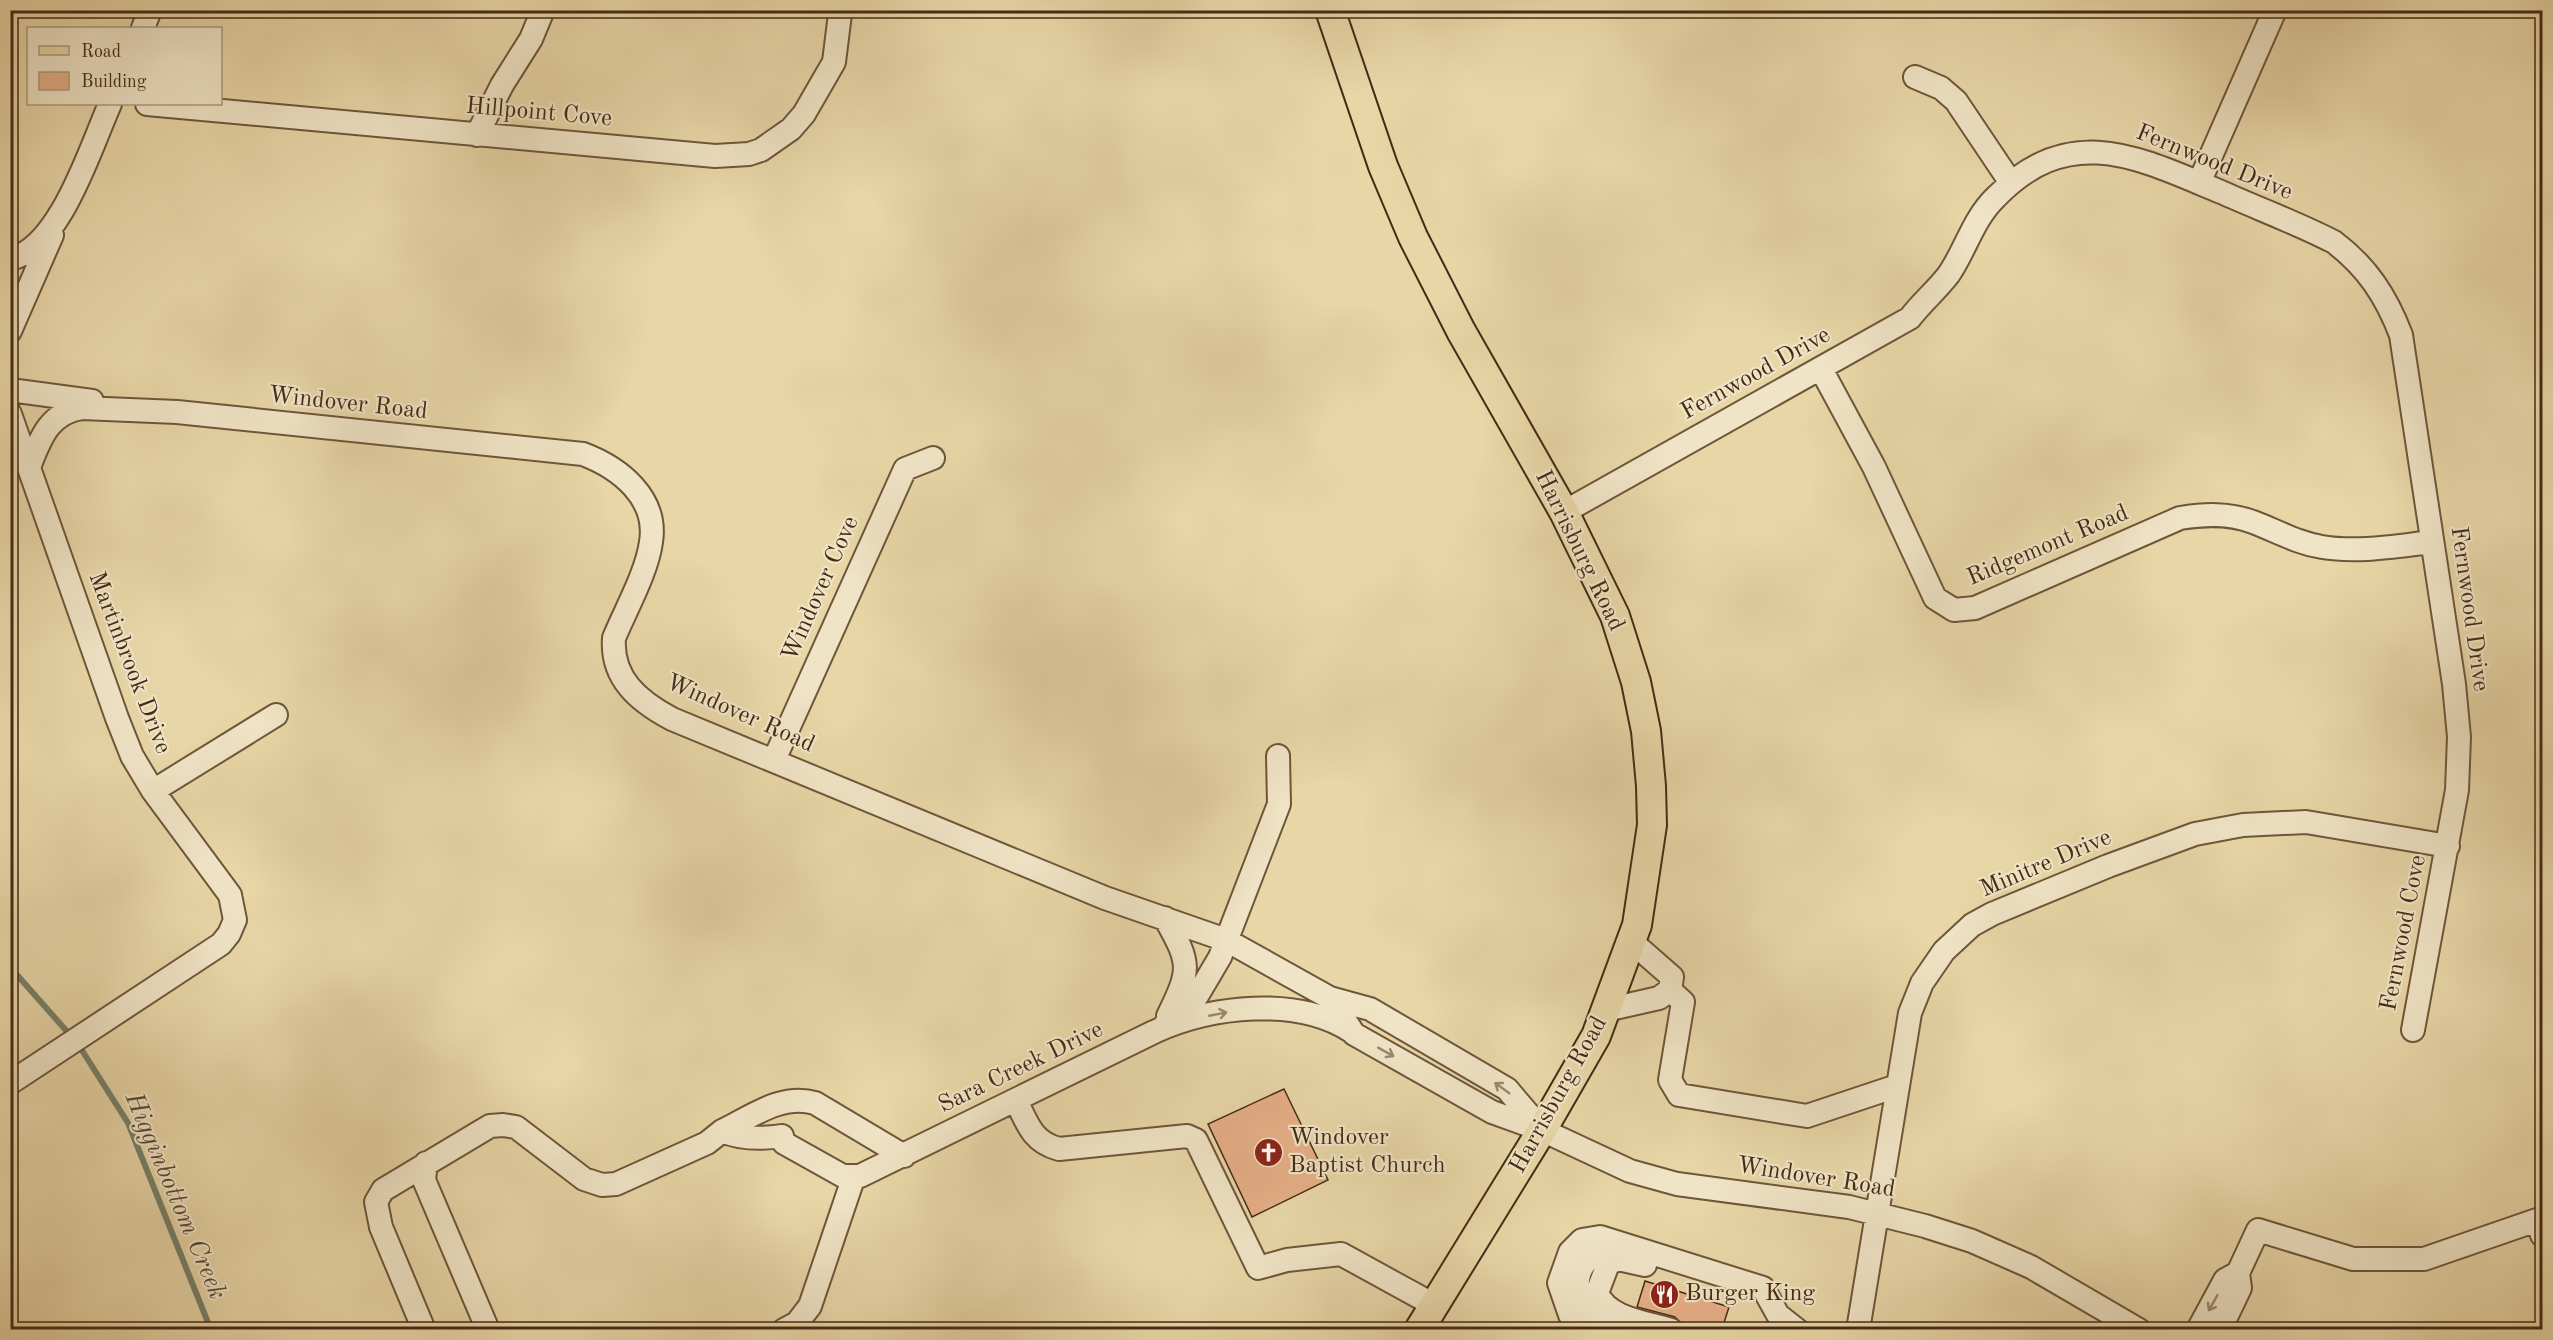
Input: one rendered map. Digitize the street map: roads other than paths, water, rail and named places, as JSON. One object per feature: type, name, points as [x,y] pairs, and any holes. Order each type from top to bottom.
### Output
[{"type":"main road","name":"Harrisburg Road","points":[[1330,10],[1383,166],[1413,237],[1461,331],[1564,512],[1615,616],[1636,682],[1646,731],[1652,825],[1645,886],[1632,942],[1596,1036],[1542,1130],[1419,1329]]},
{"type":"street","points":[[143,27],[150,10]]},
{"type":"street","points":[[477,135],[502,85],[531,39],[543,10]]},
{"type":"street","points":[[2199,183],[2275,10]]},
{"type":"street","name":"Hillpoint Cove","points":[[158,105],[715,156],[748,154],[778,140],[804,114],[834,62],[840,14]]},
{"type":"street","points":[[1915,76],[1941,88],[1956,101],[2011,183]]},
{"type":"street","points":[[10,331],[110,105]]},
{"type":"street","name":"Fernwood Drive","points":[[1564,512],[1910,318],[1951,272],[1984,210],[2011,183],[2032,167],[2061,157],[2109,152],[2147,161],[2334,242],[2352,256],[2382,292],[2401,335],[2454,684],[2459,737],[2457,790],[2448,846]]},
{"type":"street","points":[[10,259],[38,246],[63,209]]},
{"type":"street","name":"Ridgemont Road","points":[[1821,369],[1874,467],[1935,598],[1954,610],[1975,608],[2180,518],[2204,514],[2227,515],[2252,521],[2298,543],[2324,548],[2356,550],[2432,542]]},
{"type":"street","name":"Windover Road","points":[[10,390],[177,412],[583,454],[608,464],[637,490],[648,511],[651,527],[651,542],[647,556],[614,638],[613,652],[621,678],[637,697],[659,712],[1035,870],[1226,940],[1330,998],[1370,1009],[1507,1089],[1542,1130]]},
{"type":"street","name":"Windover Road","points":[[29,467],[37,442],[44,430],[75,409],[177,412]]},
{"type":"street","name":"Martinbrook Drive","points":[[10,414],[132,756],[153,791],[230,895],[235,920],[229,934],[221,944],[10,1083]]},
{"type":"street","name":"Windover Cove","points":[[774,760],[904,469],[933,458]]},
{"type":"street","points":[[153,791],[276,715]]},
{"type":"street","name":"Sara Creek Drive","points":[[1162,1028],[1197,996],[1220,957],[1279,804],[1278,756]]},
{"type":"street","name":"Minitre Drive","points":[[1858,1329],[1875,1213],[1910,1013],[1922,983],[1944,951],[1959,935],[1992,914],[2195,834],[2243,825],[2306,822],[2448,846]]},
{"type":"street","name":"Fernwood Cove","points":[[2413,1030],[2448,846]]},
{"type":"street","points":[[1162,1028],[1186,979],[1182,948],[1166,918]]},
{"type":"street","points":[[1606,1010],[1659,998],[1670,990],[1672,977],[1632,942]]},
{"type":"street","points":[[1670,990],[1683,1002],[1670,1080],[1679,1095],[1807,1116],[1897,1086]]},
{"type":"street","name":"Windover Road","points":[[1330,998],[1354,1034],[1492,1112],[1542,1130],[1630,1171],[1677,1184],[1798,1198],[1875,1213],[1972,1241],[2031,1267],[2139,1329]]},
{"type":"street","name":"Sara Creek Drive","points":[[854,1176],[860,1176],[904,1156],[1162,1028],[1194,1018],[1251,1009],[1300,1011],[1332,1019],[1354,1034]]},
{"type":"street","points":[[424,1329],[375,1208],[376,1202],[383,1190],[489,1126],[516,1127],[584,1179],[602,1185],[616,1184],[707,1143],[722,1131],[772,1106],[803,1100],[815,1103],[904,1156]]},
{"type":"street","points":[[1016,1100],[1032,1133],[1045,1145],[1059,1149],[1187,1136],[1196,1140],[1258,1268],[1287,1260],[1341,1254],[1434,1305]]},
{"type":"street","points":[[784,1329],[796,1323],[810,1306],[854,1176],[843,1176],[784,1143],[782,1136],[785,1102]]},
{"type":"street","points":[[722,1131],[734,1136],[761,1139],[782,1136]]},
{"type":"street","points":[[426,1163],[424,1180],[488,1329]]},
{"type":"street","points":[[2220,1329],[2240,1288],[2238,1274],[2258,1230],[2353,1259],[2424,1259],[2537,1220],[2542,1235]]},
{"type":"street","points":[[1671,1329],[1570,1316],[1559,1283],[1570,1252],[1582,1240],[1600,1237],[1763,1288],[1778,1315]]},
{"type":"street","points":[[1615,1321],[1600,1302],[1597,1293],[1608,1264],[1618,1259],[1754,1298],[1797,1329]]},
{"type":"street","points":[[2198,1329],[2225,1280],[2238,1274]]},
{"type":"waterway","name":"Higginbottom Creek","points":[[10,967],[71,1036]]},
{"type":"waterway","name":"Higginbottom Creek","points":[[78,1044],[128,1123],[211,1330]]},
{"type":"place","name":"Windover Baptist Church","points":[[1268,1152]]},
{"type":"place","name":"Burger King","points":[[1664,1294]]}]
